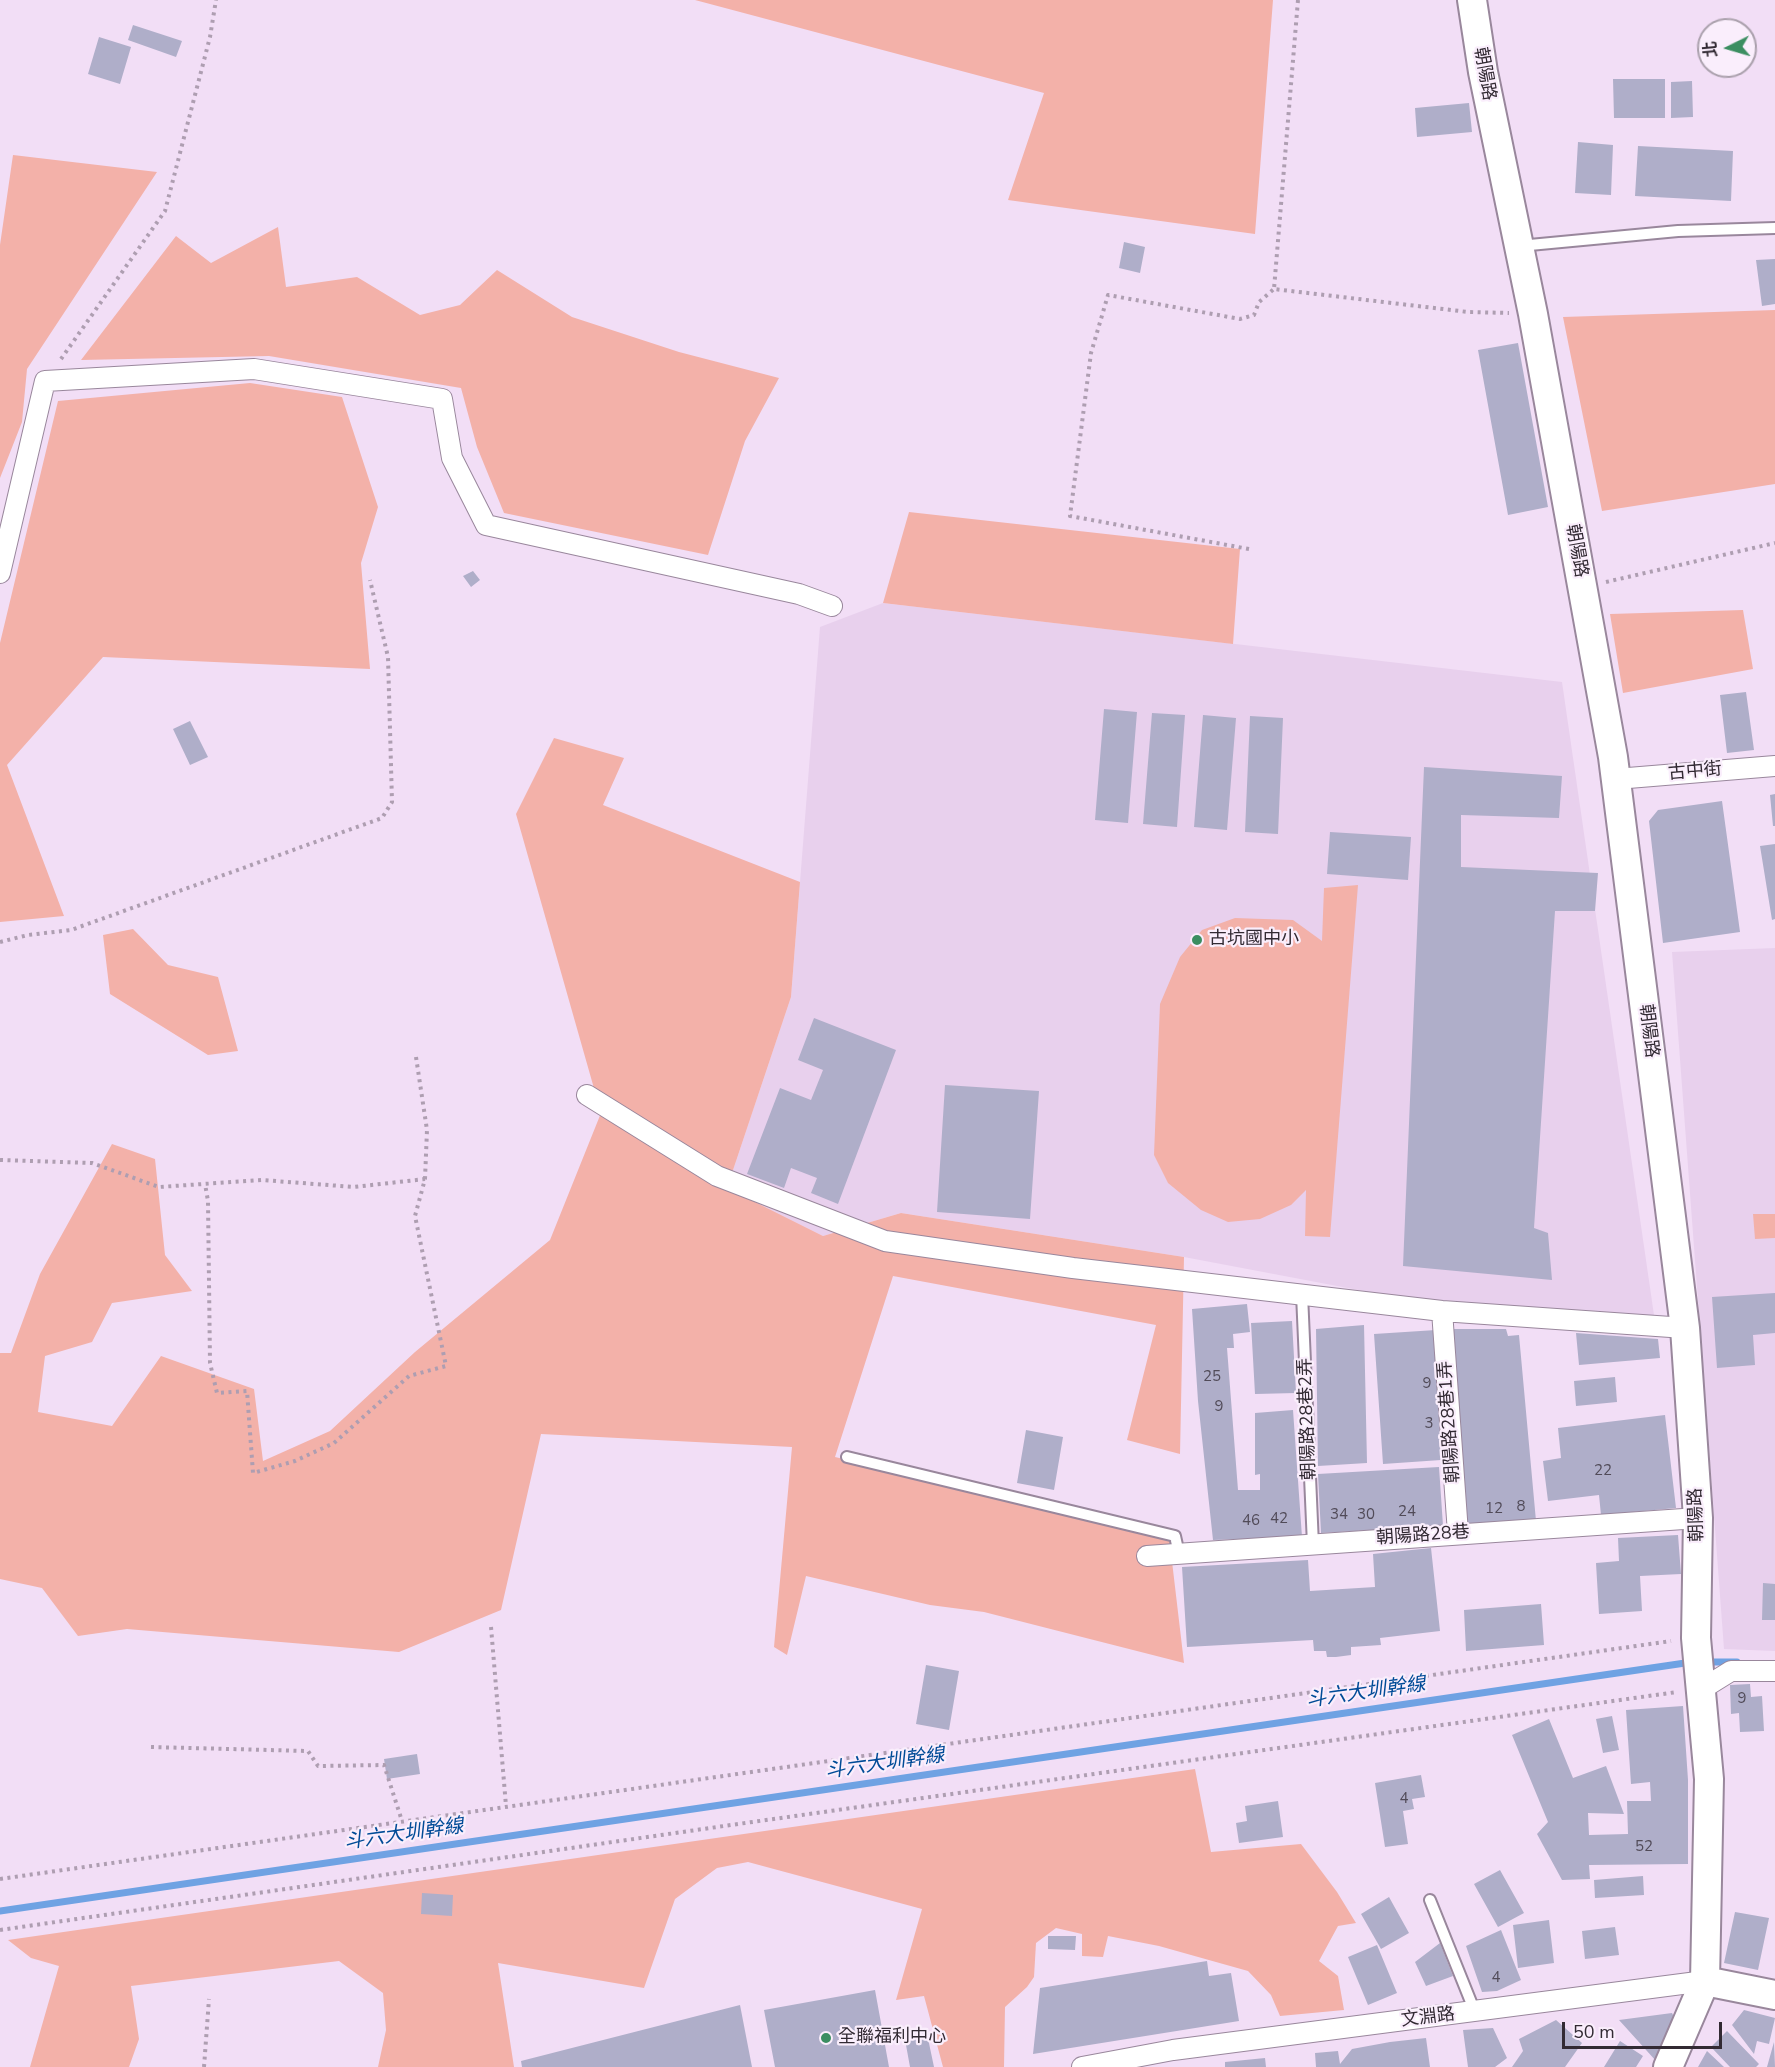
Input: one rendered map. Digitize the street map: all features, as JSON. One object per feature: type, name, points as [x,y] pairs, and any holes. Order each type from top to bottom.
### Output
[{"type":"main road","name":"朝陽路","points":[[1472,0],[1483,72],[1533,314],[1616,779],[1685,1328],[1698,1518],[1696,1638],[1709,1779],[1705,1981],[1668,2067]]},
{"type":"main road","name":"文淵路","points":[[1705,1981],[1775,1995]]},
{"type":"street","points":[[0,573],[45,381],[254,369],[442,399],[452,458],[486,525],[799,594],[832,606]]},
{"type":"street","name":"古中街","points":[[1616,779],[1775,766]]},
{"type":"street","points":[[587,1095],[717,1176],[885,1241],[1073,1268],[1442,1311],[1685,1328]]},
{"type":"street","name":"朝陽路28巷1弄","points":[[1442,1311],[1458,1533]]},
{"type":"street","name":"朝陽路28巷","points":[[1147,1556],[1698,1518]]},
{"type":"street","points":[[1702,1689],[1731,1671],[1775,1671]]},
{"type":"street","name":"文淵路","points":[[1082,2067],[1170,2059],[1475,2012],[1705,1981]]},
{"type":"lane","points":[[1518,246],[1678,231],[1775,228]]},
{"type":"lane","name":"朝陽路28巷2弄","points":[[1302,1294],[1313,1545]]},
{"type":"lane","points":[[847,1457],[1175,1536],[1179,1554]]},
{"type":"lane","points":[[1430,1900],[1475,2012]]},
{"type":"path","points":[[45,381],[165,211],[210,37],[216,0]]},
{"type":"path","points":[[1249,549],[1070,516],[1091,353],[1108,295],[1240,319],[1254,315],[1259,302],[1274,289],[1298,0]]},
{"type":"path","points":[[1274,289],[1468,312],[1533,314]]},
{"type":"path","points":[[1582,587],[1775,543]]},
{"type":"path","points":[[0,942],[28,935],[71,930],[382,818],[392,802],[388,657],[370,580]]},
{"type":"path","points":[[205,1184],[208,1201],[210,1363],[217,1393],[247,1391],[253,1473],[295,1461],[334,1443],[409,1376],[446,1366],[415,1216],[425,1179],[426,1130],[416,1057]]},
{"type":"path","points":[[0,1160],[92,1163],[159,1187],[262,1180],[354,1187],[425,1179]]},
{"type":"path","points":[[491,1627],[506,1806]]},
{"type":"path","points":[[0,1879],[1696,1638]]},
{"type":"path","points":[[0,1930],[1702,1689]]},
{"type":"path","points":[[151,1746],[308,1751],[318,1766],[384,1765],[402,1821]]},
{"type":"path","points":[[204,2067],[210,1999]]},
{"type":"shaded area","points":[[695,0],[1273,0],[1255,234],[1008,200],[1044,93]]},
{"type":"shaded area","points":[[13,155],[157,172],[27,369],[22,422],[0,478],[0,245]]},
{"type":"shaded area","points":[[278,227],[286,287],[357,277],[420,315],[460,305],[497,270],[572,317],[679,352],[779,378],[745,441],[708,555],[504,513],[477,447],[461,388],[269,356],[81,360],[176,236],[211,263]]},
{"type":"shaded area","points":[[1775,310],[1775,484],[1602,511],[1563,317]]},
{"type":"shaded area","points":[[250,383],[342,397],[378,507],[361,563],[370,669],[103,657],[7,765],[64,916],[0,922],[0,643],[58,401]]},
{"type":"shaded area","points":[[909,512],[1240,549],[1233,644],[883,603]]},
{"type":"shaded area","name":"古坑國中小","points":[[883,603],[1562,682],[1655,1322],[1448,1307],[1184,1257],[901,1213],[823,1236],[727,1188],[791,997],[820,627]]},
{"type":"shaded area","points":[[1743,610],[1753,669],[1623,693],[1610,614]]},
{"type":"shaded area","points":[[554,738],[624,758],[603,805],[800,882],[791,997],[727,1188],[823,1236],[901,1213],[1184,1257],[1180,1454],[1127,1440],[1156,1325],[893,1276],[835,1457],[1169,1536],[1184,1663],[984,1612],[930,1605],[806,1576],[787,1655],[774,1647],[792,1447],[541,1434],[501,1610],[399,1652],[127,1629],[78,1636],[42,1588],[0,1579],[0,1353],[11,1353],[40,1274],[112,1144],[155,1159],[165,1255],[192,1291],[112,1303],[92,1342],[45,1356],[38,1412],[112,1426],[161,1356],[254,1389],[263,1461],[330,1431],[415,1352],[550,1240],[601,1113],[516,814]]},
{"type":"shaded area","points":[[1358,885],[1330,1237],[1305,1236],[1306,1190],[1291,1205],[1260,1219],[1228,1222],[1201,1210],[1168,1183],[1154,1155],[1160,1004],[1180,957],[1202,930],[1235,918],[1293,920],[1322,941],[1324,888]]},
{"type":"shaded area","points":[[133,929],[168,965],[218,977],[238,1051],[208,1055],[110,994],[103,935]]},
{"type":"shaded area","points":[[1775,948],[1775,1651],[1724,1649],[1672,952]]},
{"type":"shaded area","points":[[1753,1214],[1775,1214],[1775,1238],[1755,1239]]},
{"type":"shaded area","points":[[1195,1769],[1211,1852],[1301,1844],[1337,1892],[1356,1923],[1338,1926],[1319,1961],[1338,1976],[1344,2010],[1280,2016],[1271,1995],[1248,1971],[1159,1946],[1108,1936],[1103,1957],[1082,1956],[1082,1934],[1056,1928],[1036,1943],[1034,1977],[1027,1987],[1005,2007],[1004,2067],[943,2067],[924,1996],[896,2000],[922,1909],[748,1862],[717,1868],[675,1899],[644,1988],[498,1963],[514,2067],[378,2067],[386,2030],[383,1993],[339,1961],[131,1986],[139,2039],[129,2067],[30,2067],[59,1966],[31,1958],[8,1940]]},
{"type":"building","points":[[133,25],[182,41],[176,57],[128,40]]},
{"type":"building","points":[[99,37],[131,47],[120,84],[88,74]]},
{"type":"building","points":[[1613,79],[1665,79],[1665,118],[1614,118]]},
{"type":"building","points":[[1692,81],[1693,117],[1671,118],[1671,82]]},
{"type":"building","points":[[1469,103],[1472,132],[1417,137],[1415,108]]},
{"type":"building","points":[[1578,142],[1613,145],[1611,195],[1575,193]]},
{"type":"building","points":[[1638,146],[1733,151],[1731,201],[1635,196]]},
{"type":"building","points":[[1124,242],[1145,247],[1140,273],[1119,268]]},
{"type":"building","points":[[1775,259],[1775,304],[1762,306],[1756,260]]},
{"type":"building","points":[[1518,343],[1548,507],[1508,515],[1478,350]]},
{"type":"building","points":[[473,571],[480,580],[471,587],[463,576]]},
{"type":"building","points":[[1746,692],[1754,750],[1727,753],[1720,695]]},
{"type":"building","points":[[1104,709],[1137,712],[1128,823],[1095,820]]},
{"type":"building","points":[[1152,713],[1185,715],[1177,827],[1143,824]]},
{"type":"building","points":[[1203,715],[1236,718],[1227,830],[1194,827]]},
{"type":"building","points":[[1250,716],[1283,718],[1278,834],[1245,832]]},
{"type":"building","points":[[190,721],[208,757],[190,765],[173,729]]},
{"type":"building","points":[[1424,767],[1562,776],[1559,818],[1461,815],[1461,867],[1598,873],[1595,911],[1555,911],[1534,1228],[1548,1233],[1552,1280],[1403,1266]]},
{"type":"building","points":[[1775,794],[1775,826],[1773,826],[1770,795]]},
{"type":"building","points":[[1722,801],[1740,932],[1663,943],[1649,821],[1658,810]]},
{"type":"building","points":[[1330,832],[1411,837],[1408,880],[1327,874]]},
{"type":"building","points":[[1775,844],[1775,919],[1772,920],[1760,846]]},
{"type":"building","points":[[814,1018],[896,1050],[838,1204],[811,1193],[817,1178],[791,1168],[784,1188],[747,1174],[780,1088],[811,1100],[823,1070],[798,1060]]},
{"type":"building","points":[[945,1085],[1039,1091],[1030,1219],[937,1212]]},
{"type":"building","points":[[1775,1293],[1775,1333],[1753,1335],[1755,1365],[1717,1368],[1712,1297]]},
{"type":"building","points":[[1247,1304],[1250,1332],[1233,1334],[1234,1348],[1227,1348],[1238,1490],[1260,1490],[1260,1474],[1255,1475],[1255,1413],[1293,1410],[1302,1537],[1213,1540],[1198,1401],[1192,1309]]},
{"type":"building","points":[[1292,1321],[1296,1393],[1255,1394],[1251,1323]]},
{"type":"building","points":[[1364,1325],[1367,1463],[1318,1466],[1316,1329]]},
{"type":"building","points":[[1452,1329],[1506,1329],[1508,1336],[1519,1335],[1536,1521],[1467,1527]]},
{"type":"building","points":[[1436,1330],[1441,1460],[1383,1464],[1374,1334]]},
{"type":"building","points":[[1576,1333],[1658,1339],[1660,1358],[1579,1365]]},
{"type":"building","points":[[1615,1377],[1617,1402],[1576,1406],[1574,1381]]},
{"type":"building","points":[[1665,1415],[1676,1508],[1601,1515],[1599,1495],[1548,1501],[1543,1461],[1561,1458],[1558,1428]]},
{"type":"building","points":[[1026,1430],[1063,1437],[1054,1490],[1017,1483]]},
{"type":"building","points":[[1439,1467],[1443,1526],[1321,1533],[1318,1474]]},
{"type":"building","points":[[1678,1535],[1681,1574],[1640,1576],[1642,1611],[1599,1614],[1596,1563],[1619,1561],[1618,1538]]},
{"type":"building","points":[[1431,1548],[1440,1631],[1380,1638],[1381,1645],[1351,1647],[1351,1655],[1336,1657],[1327,1657],[1326,1651],[1314,1651],[1313,1640],[1187,1647],[1182,1567],[1308,1560],[1310,1591],[1375,1587],[1373,1554]]},
{"type":"building","points":[[1763,1583],[1775,1584],[1775,1620],[1762,1620]]},
{"type":"building","points":[[1541,1604],[1544,1645],[1466,1651],[1464,1610]]},
{"type":"building","points":[[926,1665],[959,1671],[949,1730],[916,1724]]},
{"type":"building","points":[[1750,1684],[1751,1697],[1762,1696],[1764,1731],[1740,1732],[1739,1713],[1731,1714],[1730,1685]]},
{"type":"building","points":[[1683,1706],[1688,1780],[1688,1864],[1589,1865],[1590,1879],[1562,1880],[1537,1834],[1548,1822],[1512,1735],[1549,1719],[1573,1778],[1606,1766],[1624,1814],[1588,1813],[1589,1835],[1628,1834],[1627,1801],[1651,1801],[1650,1782],[1631,1784],[1626,1710]]},
{"type":"building","points":[[1612,1716],[1619,1750],[1603,1753],[1596,1719]]},
{"type":"building","points":[[417,1754],[420,1774],[387,1779],[384,1759]]},
{"type":"building","points":[[1421,1775],[1425,1797],[1412,1799],[1414,1809],[1403,1811],[1408,1844],[1385,1847],[1375,1783]]},
{"type":"building","points":[[1278,1801],[1283,1837],[1239,1843],[1236,1823],[1247,1821],[1245,1806]]},
{"type":"building","points":[[1500,1870],[1524,1913],[1498,1927],[1474,1884]]},
{"type":"building","points":[[1643,1876],[1644,1895],[1595,1898],[1594,1880]]},
{"type":"building","points":[[422,1893],[453,1895],[452,1916],[421,1914]]},
{"type":"building","points":[[1389,1897],[1409,1933],[1381,1949],[1361,1914]]},
{"type":"building","points":[[1735,1912],[1769,1918],[1758,1970],[1724,1963]]},
{"type":"building","points":[[1549,1920],[1554,1963],[1518,1968],[1513,1925]]},
{"type":"building","points":[[1615,1927],[1619,1955],[1585,1959],[1582,1931]]},
{"type":"building","points":[[1501,1930],[1521,1980],[1497,1991],[1482,1992],[1466,1946]]},
{"type":"building","points":[[1048,1936],[1076,1936],[1075,1950],[1048,1949]]},
{"type":"building","points":[[1440,1943],[1453,1976],[1426,1986],[1415,1962]]},
{"type":"building","points":[[1377,1945],[1397,1993],[1368,2005],[1348,1957]]},
{"type":"building","points":[[1207,1961],[1209,1976],[1231,1973],[1239,2021],[1033,2054],[1040,1988]]},
{"type":"building","name":"全聯福利中心","points":[[875,1990],[889,2067],[775,2067],[764,2010]]},
{"type":"building","points":[[740,2005],[752,2067],[522,2067],[521,2061]]},
{"type":"building","points":[[1744,2010],[1775,2018],[1769,2044],[1757,2041],[1754,2054],[1732,2025]]},
{"type":"building","points":[[1672,2013],[1676,2021],[1656,2061],[1619,2020]]},
{"type":"building","points":[[1556,2020],[1582,2043],[1565,2067],[1512,2067],[1523,2051],[1519,2039]]},
{"type":"building","points":[[1493,2028],[1507,2058],[1495,2067],[1468,2067],[1463,2030]]},
{"type":"building","points":[[926,2029],[934,2067],[910,2067],[904,2034]]},
{"type":"building","points":[[1727,2031],[1759,2064],[1756,2067],[1730,2067],[1711,2047]]},
{"type":"building","points":[[1426,2038],[1430,2067],[1316,2067],[1315,2053],[1338,2051],[1340,2064],[1352,2049]]},
{"type":"building","points":[[1620,2041],[1643,2056],[1636,2067],[1604,2067]]},
{"type":"building","points":[[1774,2042],[1775,2067],[1767,2067]]},
{"type":"building","points":[[1707,2051],[1724,2067],[1698,2067]]},
{"type":"building","points":[[1265,2058],[1266,2067],[1225,2067],[1225,2062]]},
{"type":"waterway","name":"斗六大圳幹線","points":[[0,1911],[1692,1662]]},
{"type":"waterway","name":"斗六大圳幹線","points":[[1703,1662],[1737,1662]]},
{"type":"place","name":"古坑國中小","points":[[1197,940]]},
{"type":"place","name":"全聯福利中心","points":[[826,2038]]}]
